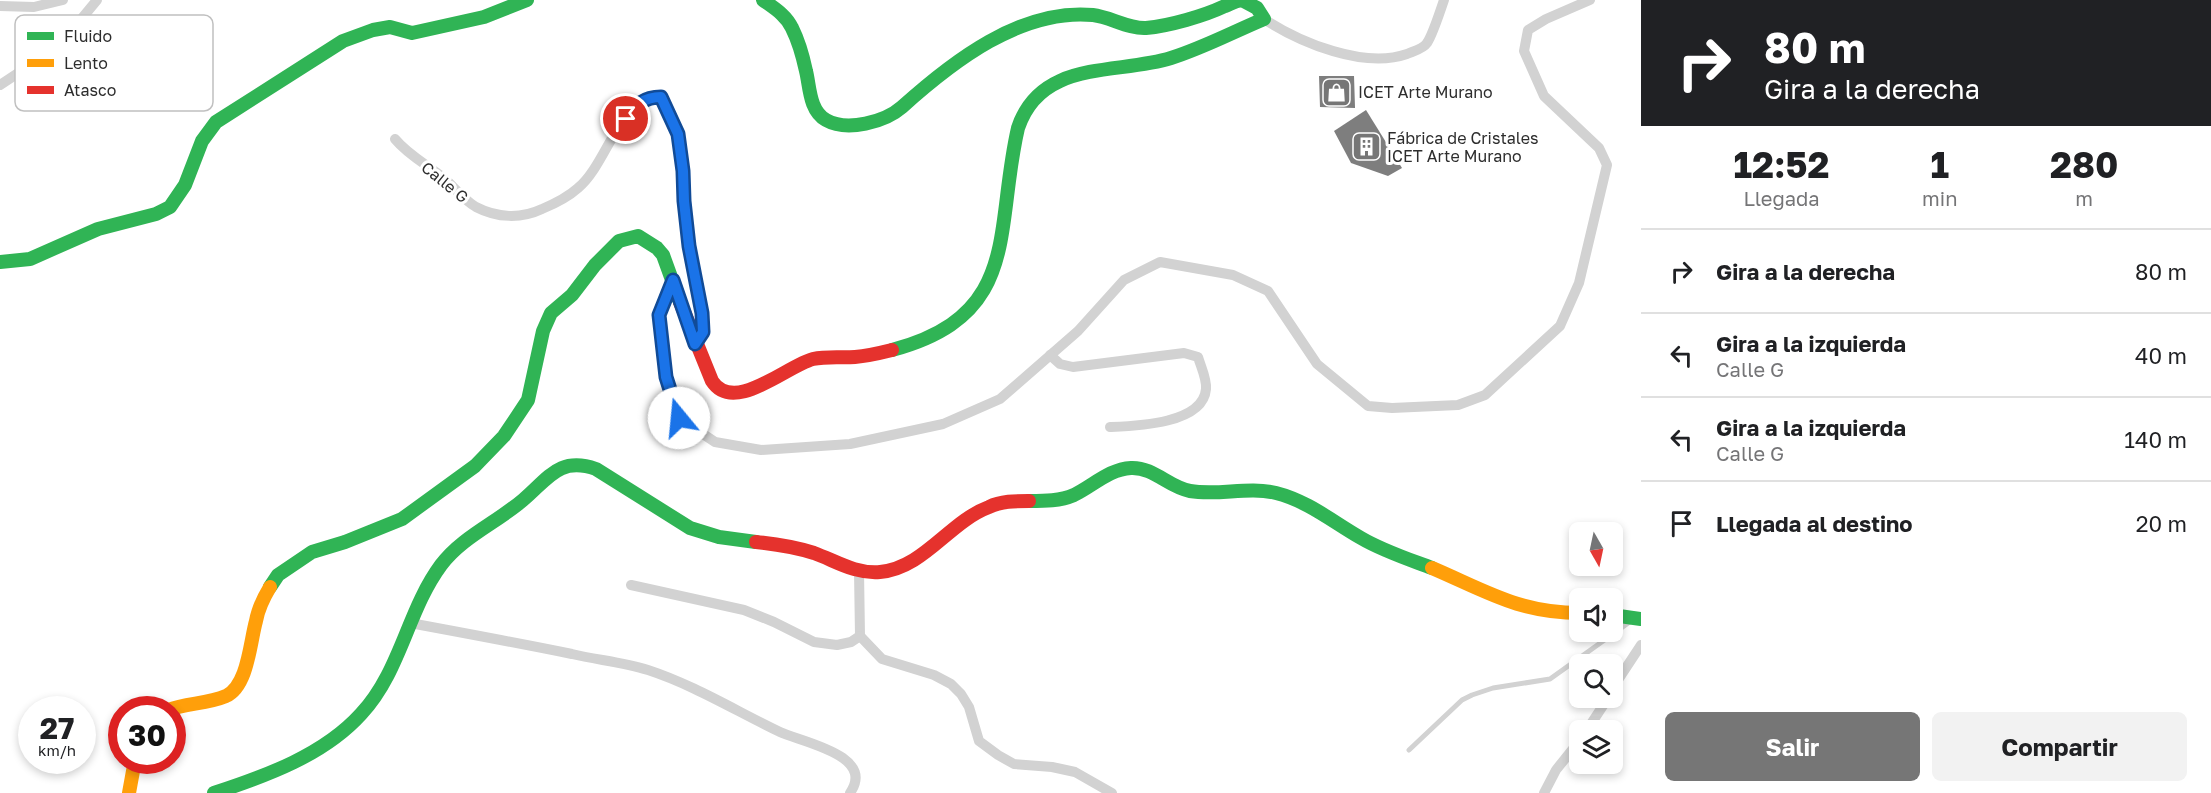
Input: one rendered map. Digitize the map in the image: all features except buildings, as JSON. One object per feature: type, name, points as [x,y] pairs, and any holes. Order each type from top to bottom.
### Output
[{"type":"street","points":[[0,6],[34,7],[63,0]]},
{"type":"street","points":[[85,15],[97,0]]},
{"type":"street","points":[[0,262],[16,264],[45,256],[96,230],[114,223],[135,220],[171,206],[187,180],[203,139],[216,122],[343,41],[373,30],[390,27],[412,33],[484,17],[527,0]]},
{"type":"street","points":[[763,0],[779,11],[792,27],[806,70],[811,101],[824,119],[841,125],[871,122],[894,114],[939,74],[978,48],[1004,34],[1046,19],[1072,15],[1094,15],[1143,28],[1181,20],[1226,6],[1233,1],[1242,0],[1257,8],[1264,19],[1286,33],[1346,54],[1376,60],[1392,59],[1427,44],[1444,0]]},
{"type":"street","points":[[673,280],[659,315],[666,377],[679,418],[715,442],[761,450],[850,444],[943,424],[1000,399],[1077,331],[1124,280],[1160,262],[1233,275],[1268,291],[1317,364],[1368,406],[1392,408],[1458,405],[1485,395],[1560,326],[1579,283],[1607,165],[1599,148],[1544,96],[1524,51],[1528,30],[1546,19],[1590,0]]},
{"type":"street","points":[[186,704],[208,702],[229,695],[245,674],[256,619],[268,590],[278,575],[312,552],[345,542],[402,519],[475,466],[504,436],[528,400],[543,331],[551,313],[572,295],[595,265],[619,242],[638,236],[657,248],[663,255],[695,344],[715,385],[725,392],[752,390],[818,357],[864,356],[904,347],[953,324],[978,301],[993,270],[1007,203],[1015,140],[1022,118],[1034,98],[1062,80],[1086,72],[1167,59],[1193,51],[1264,19]]},
{"type":"street","points":[[0,85],[15,75]]},
{"type":"street","name":"Calle G","points":[[395,139],[405,150],[447,180],[475,206],[501,216],[530,214],[554,204],[579,188],[597,165],[634,108],[649,97],[661,97],[678,134],[689,246],[702,313],[703,332],[695,344]]},
{"type":"street","points":[[1050,355],[1060,364],[1073,367],[1184,353],[1198,357],[1207,385],[1206,393],[1188,414],[1147,425],[1110,427]]},
{"type":"street","points":[[214,793],[296,760],[329,740],[359,716],[378,693],[417,604],[453,550],[525,499],[559,469],[575,463],[588,464],[612,477],[680,524],[695,530],[720,538],[786,546],[818,554],[859,571],[875,572],[902,566],[923,555],[963,522],[988,506],[1013,500],[1040,503],[1072,496],[1103,476],[1123,468],[1134,467],[1145,469],[1183,490],[1209,493],[1272,491],[1285,495],[1327,516],[1381,548],[1437,570],[1474,588],[1543,612],[1569,613]]},
{"type":"street","points":[[859,571],[860,636],[882,659],[934,675],[951,684],[969,707],[980,741],[998,755],[1014,764],[1052,767],[1075,772],[1112,793]]},
{"type":"street","points":[[631,585],[744,610],[814,642],[837,645],[851,642],[860,636]]},
{"type":"street","points":[[1623,617],[1638,619]]},
{"type":"street","points":[[410,623],[647,670],[702,692],[781,732],[835,753],[849,761],[854,769],[854,788],[850,793]]},
{"type":"street","points":[[1623,672],[1641,645]]},
{"type":"street","points":[[1544,793],[1556,770],[1569,754]]},
{"type":"street","points":[[129,793],[132,774]]},
{"type":"lane","points":[[1409,750],[1462,700],[1493,688],[1550,679],[1638,619]]},
{"type":"traffic: fast","points":[[0,262],[30,259],[98,229],[156,214],[170,207],[185,185],[202,141],[216,122],[343,41],[373,30],[390,27],[412,33],[484,17],[527,0]]},
{"type":"traffic: fast","points":[[763,0],[783,16],[792,28],[802,54],[811,98],[816,110],[826,120],[844,125],[866,124],[886,117],[902,107],[965,56],[1014,29],[1040,20],[1066,15],[1093,15],[1133,27],[1146,28],[1186,20],[1241,0]]},
{"type":"traffic: fast","points":[[892,350],[934,335],[963,315],[983,292],[995,264],[1002,234],[1018,128],[1029,106],[1044,90],[1062,80],[1082,74],[1171,58],[1264,19],[1257,8],[1242,0]]},
{"type":"traffic: fast","points":[[270,587],[278,575],[312,552],[345,542],[402,519],[475,466],[504,436],[528,400],[543,331],[551,313],[572,295],[595,265],[619,241],[638,236],[657,248],[663,255],[680,302]]},
{"type":"traffic: fast","points":[[214,793],[274,771],[312,753],[346,728],[375,697],[386,679],[429,583],[449,555],[563,468],[572,465],[596,469],[690,528],[719,537],[756,542]]},
{"type":"traffic: fast","points":[[1029,501],[1069,497],[1115,471],[1139,469],[1190,491],[1255,490],[1288,497],[1310,507],[1369,543],[1432,568]]},
{"type":"traffic: fast","points":[[1623,617],[1641,619]]},
{"type":"traffic: slow","points":[[1432,568],[1521,605],[1569,612]]},
{"type":"traffic: slow","points":[[186,705],[219,699],[233,691],[239,683],[247,663],[258,612],[270,587]]},
{"type":"traffic: slow","points":[[129,793],[132,774]]},
{"type":"traffic: jam","points":[[680,302],[712,381],[722,390],[734,393],[761,385],[813,359],[860,357],[892,350]]},
{"type":"traffic: jam","points":[[756,542],[800,549],[854,569],[880,572],[896,569],[910,562],[961,523],[989,507],[1003,502],[1029,501]]},
{"type":"place","name":"ICET Arte Murano","points":[[1337,92]]},
{"type":"place","name":"Fábrica de Cristales ICET Arte Murano","points":[[1366,147]]},
{"type":"route","points":[[626,119],[634,108],[649,97],[661,97],[678,134],[689,246],[702,313],[703,332],[695,344],[673,280],[659,315],[666,377],[679,418]]}]
